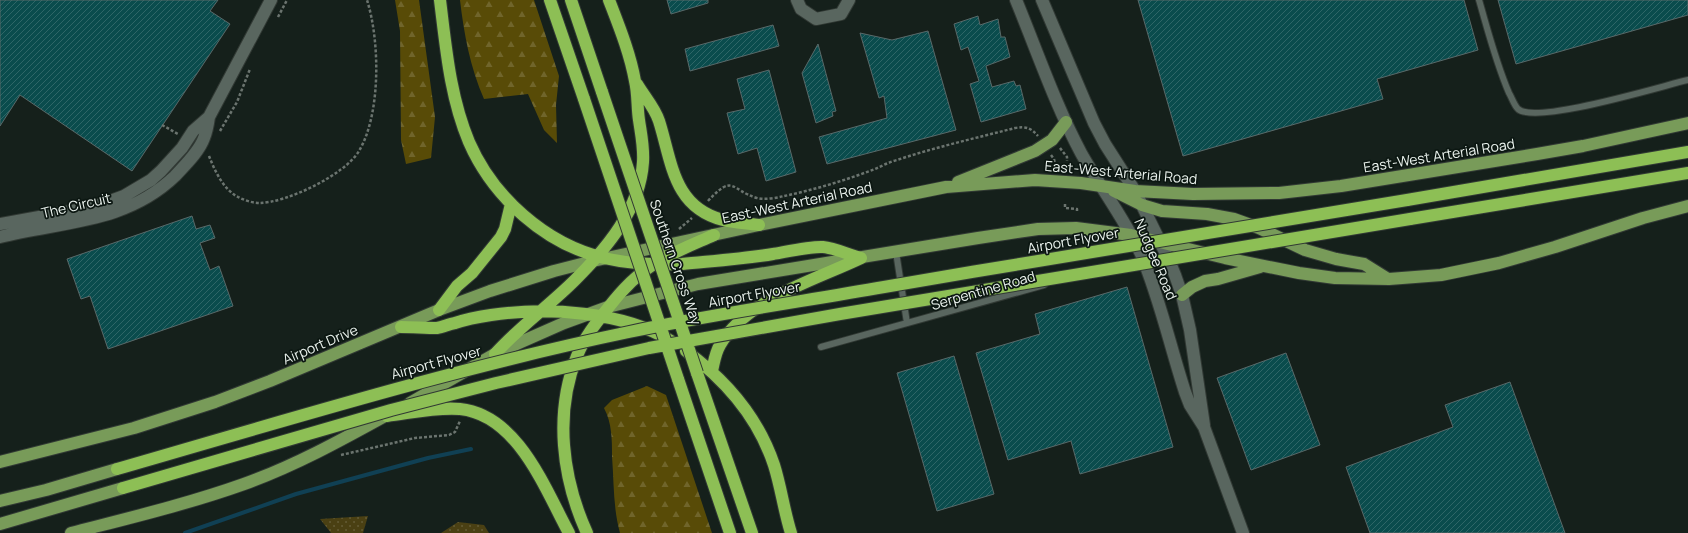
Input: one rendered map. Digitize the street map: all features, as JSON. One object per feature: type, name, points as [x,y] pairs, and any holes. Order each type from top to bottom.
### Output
[{"type":"highway","points":[[440,0],[453,88],[461,120],[470,142],[480,161],[511,204],[556,239],[598,258],[629,263],[682,264],[769,255],[823,247],[861,258]]},
{"type":"highway","points":[[550,0],[730,533]]},
{"type":"highway","name":"Southern Cross Way","points":[[571,0],[752,533]]},
{"type":"highway","points":[[495,354],[511,337],[598,258],[629,212],[635,198],[641,175],[643,147],[636,81],[625,44],[609,0]]},
{"type":"highway","points":[[636,81],[658,119],[677,184],[686,198],[699,210],[722,220],[759,225]]},
{"type":"highway","name":"Airport Flyover","points":[[117,469],[395,388],[496,362],[630,332],[714,316],[1031,262],[1688,152]]},
{"type":"highway","points":[[123,488],[392,410],[496,383],[649,348],[840,314],[1688,173]]},
{"type":"highway","points":[[438,310],[457,286],[472,273],[501,237],[505,230],[511,204]]},
{"type":"highway","points":[[587,533],[570,487],[565,457],[564,417],[570,381],[577,356],[589,334],[608,307],[633,281],[653,264],[675,252],[714,235]]},
{"type":"highway","points":[[712,371],[719,346],[736,325],[751,313],[782,293],[861,258]]},
{"type":"highway","points":[[401,326],[438,328],[489,315],[569,312],[601,317],[642,327],[656,333],[682,348],[712,371],[742,402],[762,435],[774,467],[791,533]]},
{"type":"highway","points":[[387,416],[450,408],[470,411],[496,424],[511,437],[524,452],[569,533]]},
{"type":"main road","name":"The Circuit","points":[[0,238],[95,219],[124,209],[146,198],[167,183],[193,156],[204,138],[209,117],[271,0]]},
{"type":"main road","points":[[797,0],[801,9],[816,19],[841,14],[849,0]]},
{"type":"main road","name":"Nudgee Road","points":[[1016,0],[1066,122],[1087,163],[1102,185],[1141,254],[1157,297],[1174,358],[1190,405],[1204,427]]},
{"type":"main road","name":"Nudgee Road","points":[[1042,0],[1099,134],[1135,191],[1168,258],[1182,295],[1190,330],[1204,427],[1243,533]]},
{"type":"main road","name":"The Circuit","points":[[0,224],[94,207],[124,196],[151,180],[161,171],[182,148],[193,131],[209,117]]},
{"type":"main road","points":[[946,187],[1027,155],[1050,144],[1066,122]]},
{"type":"main road","name":"East-West Arterial Road","points":[[648,249],[946,187],[1014,180],[1058,181],[1102,185],[1135,191],[1193,194],[1252,194],[1341,186],[1583,146],[1688,123]]},
{"type":"main road","points":[[1102,185],[1142,206],[1162,211],[1207,214],[1234,219],[1259,228],[1305,250],[1336,259],[1364,264],[1389,279]]},
{"type":"main road","points":[[71,533],[187,502],[245,484],[330,447],[495,354],[537,334],[608,307],[698,284],[826,262],[861,258],[1038,229],[1076,228],[1131,235],[1263,267],[1335,278],[1389,279],[1442,275],[1498,263],[1555,248],[1636,220],[1688,206]]},
{"type":"main road","name":"Airport Drive","points":[[0,462],[93,440],[186,412],[270,381],[438,310],[521,281],[598,258],[648,249]]},
{"type":"main road","points":[[1182,295],[1192,287],[1205,280],[1218,279],[1263,267]]},
{"type":"main road","points":[[0,501],[46,490],[117,469]]},
{"type":"main road","points":[[0,524],[123,488]]},
{"type":"lane","points":[[1479,0],[1501,75],[1514,103],[1518,109],[1523,112],[1534,113],[1626,98],[1688,80]]},
{"type":"lane","points":[[896,252],[907,324]]},
{"type":"lane","name":"Serpentine Road","points":[[820,347],[1064,280]]},
{"type":"path","points":[[207,152],[226,187],[242,199],[258,203],[272,201],[299,192],[336,174],[347,165],[358,153],[365,140],[369,130],[373,102],[376,40],[373,17],[367,0]]},
{"type":"path","points":[[162,125],[182,136]]},
{"type":"path","points":[[675,231],[685,225],[718,190],[726,186],[736,187],[757,198],[783,196],[809,190],[874,169],[896,160],[1024,126],[1068,157],[1067,161]]},
{"type":"path","points":[[1050,144],[1058,181]]},
{"type":"path","points":[[1065,204],[1065,208],[1077,209],[1077,213]]},
{"type":"shaded area","points":[[368,516],[363,533],[331,533],[320,519]]},
{"type":"shaded area","points":[[458,522],[484,525],[489,533],[441,533]]},
{"type":"green space","points":[[395,0],[419,0],[435,117],[431,158],[406,164],[401,140],[400,31]]},
{"type":"green space","points":[[460,0],[534,0],[559,76],[556,105],[557,143],[544,130],[528,94],[484,99],[468,50]]},
{"type":"green space","points":[[647,386],[666,395],[712,533],[620,533],[615,505],[611,432],[609,420],[604,408],[612,400]]},
{"type":"building","points":[[0,0],[218,0],[210,11],[230,24],[132,171],[20,95],[0,126]]},
{"type":"building","points":[[667,0],[708,0],[708,3],[671,14]]},
{"type":"building","points":[[1138,0],[1464,0],[1478,50],[1377,79],[1383,99],[1183,156]]},
{"type":"building","points":[[1498,0],[1688,0],[1688,15],[1516,64]]},
{"type":"building","points":[[978,16],[980,25],[998,19],[1001,37],[1005,37],[1010,57],[986,66],[992,87],[1014,81],[1016,86],[1020,85],[1026,109],[981,122],[970,84],[979,81],[968,47],[961,50],[954,24]]},
{"type":"building","points":[[773,25],[779,46],[690,71],[685,49]]},
{"type":"building","points":[[928,31],[956,130],[827,164],[819,137],[887,118],[884,96],[879,98],[860,33],[892,40]]},
{"type":"building","points":[[818,44],[836,111],[832,112],[833,116],[816,123],[802,73]]},
{"type":"building","points":[[769,70],[796,172],[766,181],[757,148],[738,154],[727,113],[745,109],[737,79]]},
{"type":"building","points":[[192,216],[196,229],[210,225],[215,238],[200,243],[210,270],[219,266],[233,306],[108,349],[90,296],[81,299],[67,259]]},
{"type":"building","points":[[1127,287],[1173,447],[1080,474],[1071,441],[1008,460],[976,353],[1040,334],[1035,314]]},
{"type":"building","points":[[1286,353],[1320,445],[1251,470],[1217,378]]},
{"type":"building","points":[[954,356],[994,494],[937,511],[897,373]]},
{"type":"building","points":[[1510,382],[1565,533],[1370,533],[1346,467],[1453,427],[1445,405]]},
{"type":"waterway","points":[[185,533],[296,494],[428,458],[471,449]]}]
